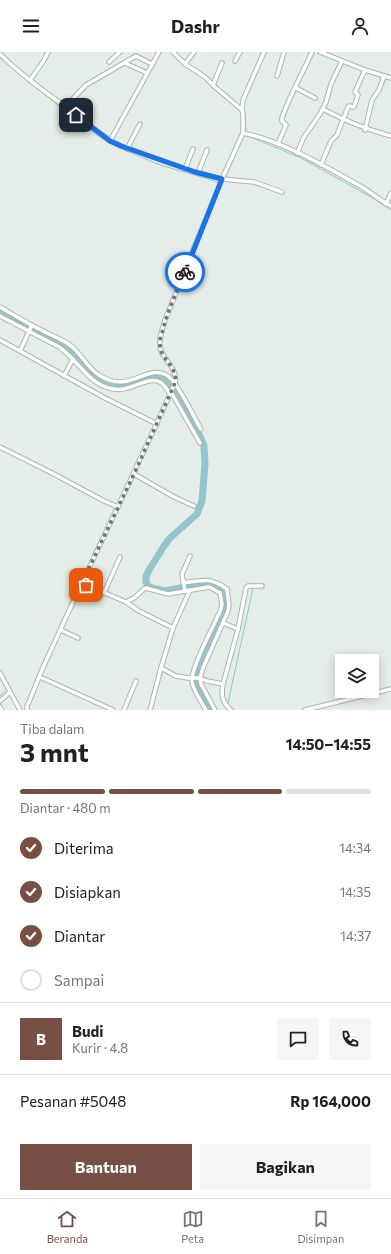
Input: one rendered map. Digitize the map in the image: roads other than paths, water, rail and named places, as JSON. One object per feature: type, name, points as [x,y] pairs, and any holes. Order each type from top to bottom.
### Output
[{"type":"street","points":[[5,52],[1,55],[30,80],[110,141],[128,149],[198,173],[222,179],[254,182],[282,192]]},
{"type":"street","points":[[30,80],[43,62],[48,52]]},
{"type":"street","points":[[109,62],[120,52]]},
{"type":"street","points":[[110,141],[159,52]]},
{"type":"street","points":[[173,52],[242,109]]},
{"type":"street","points":[[186,63],[194,52]]},
{"type":"street","points":[[235,61],[240,52]]},
{"type":"street","points":[[27,710],[40,676],[61,630],[86,585],[116,505],[134,474],[154,422],[171,392],[173,381],[176,376],[161,350],[160,338],[222,179],[245,134],[242,109],[248,89],[264,52]]},
{"type":"street","points":[[277,76],[284,52]]},
{"type":"street","points":[[278,144],[286,125],[282,121],[282,118],[290,97],[296,88],[312,52]]},
{"type":"street","points":[[320,52],[365,70],[391,78]]},
{"type":"street","points":[[65,107],[86,85],[137,56],[152,64]]},
{"type":"street","points":[[298,153],[304,137],[323,109],[342,61]]},
{"type":"street","points":[[125,63],[147,73]]},
{"type":"street","points":[[213,84],[222,63]]},
{"type":"street","points":[[321,165],[348,107],[354,107],[358,95],[356,92],[365,70]]},
{"type":"street","points":[[366,130],[372,100],[379,90],[384,76]]},
{"type":"street","points":[[296,88],[315,98]]},
{"type":"street","points":[[323,109],[366,130],[391,136]]},
{"type":"street","points":[[128,149],[140,124]]},
{"type":"street","points":[[245,134],[278,144],[298,153],[360,186],[391,206]]},
{"type":"street","points":[[185,169],[193,148]]},
{"type":"street","points":[[198,173],[207,150]]},
{"type":"street","points":[[386,204],[391,193]]},
{"type":"street","points":[[0,307],[32,326],[68,343],[77,350],[94,371],[107,379],[120,382],[146,374],[164,374],[173,381],[201,429]]},
{"type":"street","points":[[0,316],[68,353],[97,384],[108,388],[125,389],[146,382],[160,382],[171,392],[200,443]]},
{"type":"street","points":[[20,351],[32,326]]},
{"type":"street","points":[[0,340],[105,398],[154,422]]},
{"type":"street","points":[[64,376],[74,359]]},
{"type":"street","points":[[0,447],[104,501],[116,505]]},
{"type":"street","points":[[134,474],[174,497],[194,506]]},
{"type":"street","points":[[185,590],[182,574],[190,556]]},
{"type":"street","points":[[104,593],[120,557]]},
{"type":"street","points":[[183,584],[204,580],[215,582],[226,590],[229,605],[223,623],[203,668],[192,682],[206,710]]},
{"type":"street","points":[[86,585],[126,602],[173,628]]},
{"type":"street","points":[[230,709],[222,699],[221,694],[238,629],[246,588],[248,586],[262,586]]},
{"type":"street","points":[[126,602],[134,598],[146,588],[164,594],[209,587],[221,593]]},
{"type":"street","points":[[150,710],[173,628],[190,590]]},
{"type":"street","points":[[221,593],[226,590]]},
{"type":"street","points":[[215,710],[196,677],[196,665],[221,609],[221,593]]},
{"type":"street","points":[[223,623],[238,629]]},
{"type":"street","points":[[61,630],[78,638]]},
{"type":"street","points":[[161,668],[176,676],[188,678],[196,677],[223,684]]},
{"type":"street","points":[[0,673],[20,710]]},
{"type":"street","points":[[40,676],[113,710]]},
{"type":"street","points":[[124,710],[136,681]]},
{"type":"street","points":[[305,710],[391,689]]},
{"type":"street","points":[[0,701],[10,692]]},
{"type":"street","points":[[326,705],[327,710]]},
{"type":"waterway","points":[[326,52],[352,63]]},
{"type":"waterway","points":[[0,58],[85,127],[104,140],[160,165],[215,181],[219,184]]},
{"type":"waterway","points":[[374,71],[391,76]]},
{"type":"waterway","points":[[244,110],[246,132]]},
{"type":"waterway","points":[[248,136],[301,158],[371,197],[391,210]]},
{"type":"waterway","points":[[187,258],[209,207]]},
{"type":"waterway","points":[[0,312],[37,333],[63,344],[95,377],[108,384],[127,384],[152,378],[159,378],[167,382],[175,391],[200,436],[204,446],[205,464],[202,501],[197,514],[170,538],[164,546],[149,570],[146,577],[146,582],[148,586],[152,588],[165,591],[200,584],[210,585],[223,590],[225,598],[221,620],[197,675],[197,685],[210,710]]},
{"type":"waterway","points":[[229,706],[228,703],[253,588]]},
{"type":"waterway","points":[[0,696],[5,690]]}]
